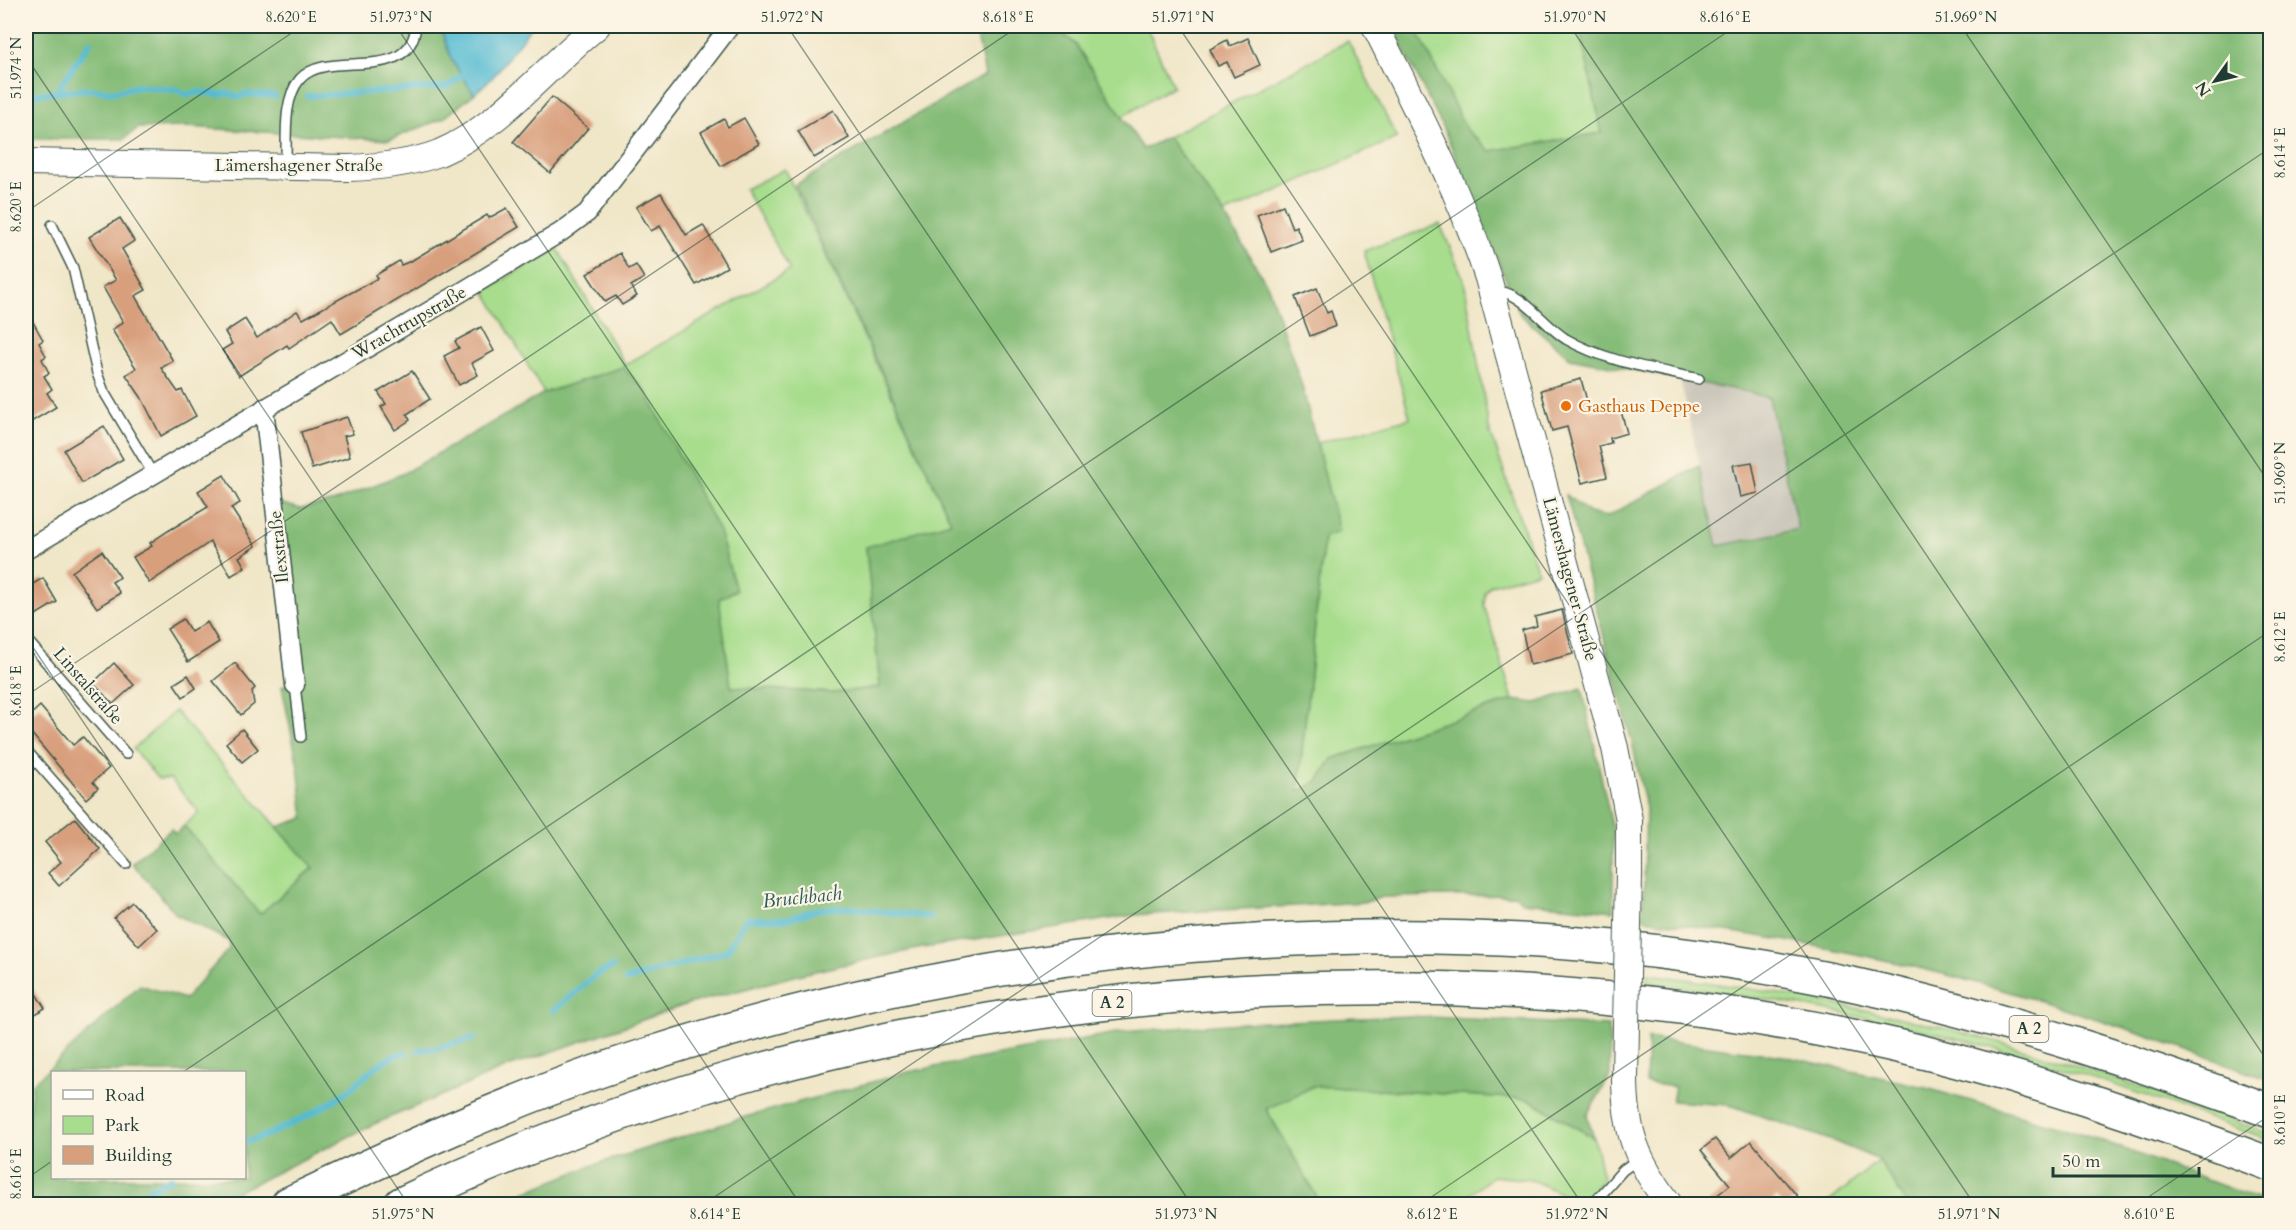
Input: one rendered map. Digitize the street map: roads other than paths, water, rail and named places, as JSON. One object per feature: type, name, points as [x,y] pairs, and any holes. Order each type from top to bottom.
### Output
[{"type":"highway","name":"A 2","points":[[288,1204],[444,1131],[596,1072],[777,1016],[971,972],[1129,949],[1292,938],[1468,939],[1551,943],[1622,949],[1781,971],[1885,991],[2036,1030],[2271,1111]]},
{"type":"highway","name":"A 2","points":[[401,1204],[524,1151],[622,1114],[722,1082],[874,1043],[1030,1013],[1153,997],[1276,989],[1436,987],[1590,997],[1719,1012],[1850,1036],[1972,1065],[2131,1113],[2271,1164]]},
{"type":"main road","name":"Lämershagener Straße","points":[[26,162],[286,168],[386,166],[438,153],[463,141],[486,125],[597,26]]},
{"type":"main road","name":"Lämershagener Straße","points":[[1375,26],[1445,169],[1478,248],[1615,748],[1629,820],[1626,1118],[1669,1204]]},
{"type":"street","name":"Wrachtrupstraße","points":[[27,546],[153,474],[561,232],[586,213],[730,26]]},
{"type":"street","name":"Ilexstraße","points":[[264,408],[295,685]]},
{"type":"lane","points":[[286,168],[288,110],[299,80],[309,72],[323,68],[387,62],[401,53],[411,41],[416,26]]},
{"type":"lane","points":[[52,225],[74,268],[97,373],[104,392],[153,474]]},
{"type":"lane","points":[[1491,291],[1508,293],[1551,328],[1583,347],[1637,366],[1699,379]]},
{"type":"lane","name":"Linstalstraße","points":[[26,639],[126,754]]},
{"type":"lane","points":[[295,685],[301,737]]},
{"type":"lane","points":[[26,750],[126,864]]},
{"type":"lane","points":[[1593,1204],[1623,1170],[1644,1155]]},
{"type":"water","points":[[442,26],[532,26],[493,77],[474,94],[452,61],[441,30]]},
{"type":"waterway","points":[[57,91],[90,42]]},
{"type":"waterway","points":[[308,96],[447,87],[462,76],[465,70]]},
{"type":"waterway","points":[[26,95],[88,89],[112,92],[139,86],[178,90],[187,95],[200,92],[220,95],[226,93],[239,97],[245,94],[275,96]]},
{"type":"waterway","name":"Bruchbach","points":[[626,980],[727,951],[746,919],[786,919],[820,909],[850,908],[931,917]]},
{"type":"waterway","name":"Bruchbach","points":[[553,1011],[597,974],[613,967]]},
{"type":"waterway","name":"Bruchbach","points":[[418,1050],[435,1049],[474,1038]]},
{"type":"waterway","name":"Bruchbach","points":[[246,1142],[318,1110],[341,1096],[380,1064],[396,1055],[406,1053]]},
{"type":"waterway","name":"Bruchbach","points":[[149,1189],[170,1179]]},
{"type":"waterway","name":"Bruchbach","points":[[110,1204],[124,1197]]},
{"type":"place","name":"Gasthaus Deppe","points":[[1566,406]]}]
